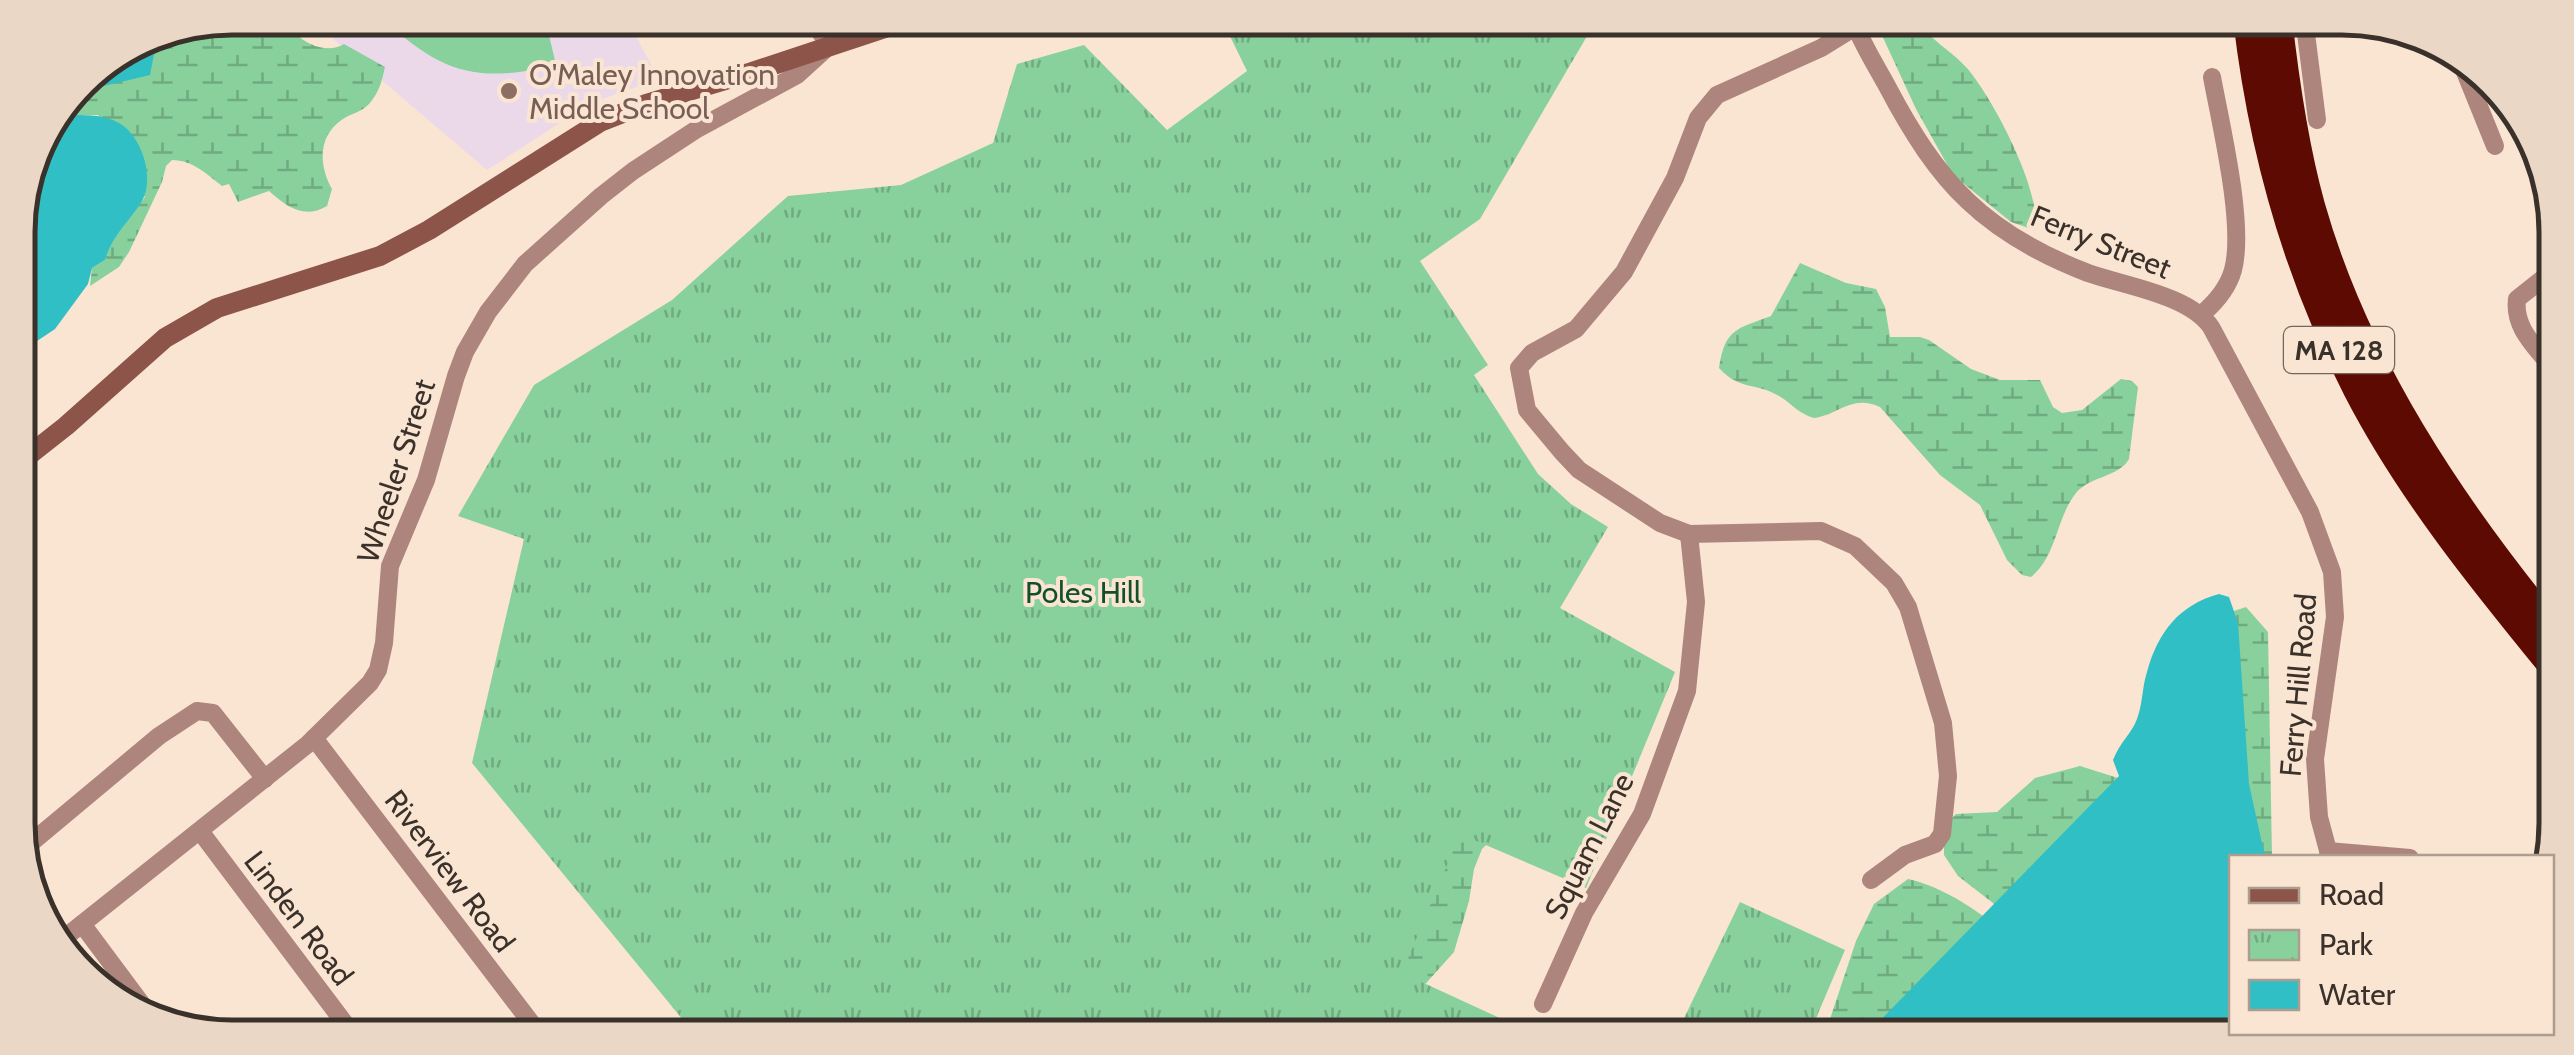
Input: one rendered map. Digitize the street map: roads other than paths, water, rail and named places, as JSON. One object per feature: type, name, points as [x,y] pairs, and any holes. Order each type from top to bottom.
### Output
[{"type":"highway","name":"MA 128","points":[[2251,35],[2272,163],[2288,222],[2332,336],[2404,467],[2453,537],[2539,627]]},
{"type":"highway","name":"MA 128","points":[[2279,35],[2298,162],[2326,254],[2360,340],[2436,472],[2539,625]]},
{"type":"main road","points":[[35,450],[164,338],[218,308],[380,256],[429,230],[600,122],[861,35]]},
{"type":"street","points":[[824,35],[830,45]]},
{"type":"street","points":[[1838,35],[1821,48],[1716,95],[1698,118],[1674,178],[1624,272],[1576,329],[1532,353],[1519,368],[1527,410],[1580,470],[1660,523],[1689,534],[1805,530],[1832,534],[1880,568],[1908,607],[1946,741],[1949,763],[1942,834],[1935,844],[1905,855],[1871,880]]},
{"type":"street","name":"Ferry Street","points":[[1861,35],[1937,169],[1974,209],[2000,230],[2083,271],[2179,302],[2202,314]]},
{"type":"street","points":[[2306,35],[2316,120]]},
{"type":"street","name":"Wheeler Street","points":[[69,934],[314,738],[356,699],[378,670],[390,566],[426,480],[465,352],[502,292],[525,264],[633,171],[697,129],[797,76],[830,45]]},
{"type":"street","points":[[2202,314],[2215,303],[2232,272],[2236,235],[2212,77]]},
{"type":"street","points":[[2469,82],[2495,146]]},
{"type":"street","points":[[2539,281],[2516,299],[2515,313],[2539,352]]},
{"type":"street","name":"Ferry Hill Road","points":[[2202,314],[2310,512],[2332,572],[2335,617],[2314,759],[2319,817],[2329,854]]},
{"type":"street","name":"Squam Lane","points":[[1543,1004],[1584,913],[1642,814],[1688,691],[1696,602],[1689,534]]},
{"type":"street","points":[[35,839],[158,736],[197,711],[212,712],[265,778]]},
{"type":"street","name":"Riverview Road","points":[[314,738],[528,1020]]},
{"type":"street","name":"Linden Road","points":[[200,831],[342,1020]]},
{"type":"street","points":[[82,924],[134,993]]},
{"type":"water","points":[[154,51],[150,75],[100,87],[123,68]]},
{"type":"water","points":[[74,115],[108,118],[127,129],[140,147],[146,192],[105,260],[92,268],[88,284],[55,329],[37,341],[35,348],[35,219],[42,181],[61,134]]},
{"type":"water","points":[[2219,594],[2229,597],[2238,623],[2249,784],[2265,855],[2229,855],[2229,1020],[1881,1020],[2119,776],[2113,760],[2137,719],[2157,644],[2172,622]]},
{"type":"place","name":"O'Maley Innovation Middle School","points":[[509,91]]},
{"type":"park label","name":"Poles Hill","points":[[1083,592]]}]
